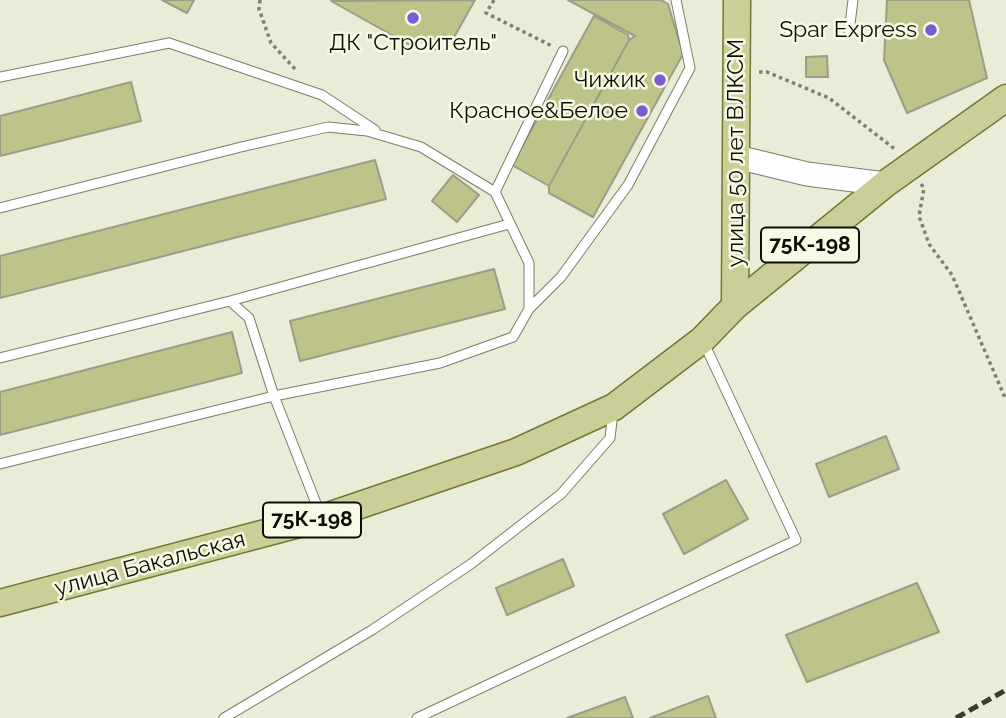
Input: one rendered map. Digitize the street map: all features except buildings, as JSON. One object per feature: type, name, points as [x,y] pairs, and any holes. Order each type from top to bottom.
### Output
[{"type":"main road","name":"улица 50 лет ВЛКСМ","points":[[735,306],[737,0]]},
{"type":"main road","name":"75К-198","points":[[614,407],[702,340],[735,306],[885,184],[1006,98]]},
{"type":"main road","points":[[737,157],[807,174],[885,184]]},
{"type":"main road","name":"улица Бакальская","points":[[0,603],[322,518],[516,452],[614,407]]},
{"type":"lane","points":[[0,464],[274,396],[440,363],[513,337],[529,310],[561,277],[628,185],[690,68],[676,0]]},
{"type":"lane","points":[[849,32],[853,0]]},
{"type":"lane","points":[[0,77],[169,43],[322,95],[383,135]]},
{"type":"lane","points":[[495,192],[563,51]]},
{"type":"lane","points":[[0,208],[328,127],[367,131],[421,147],[495,192],[529,263],[529,310]]},
{"type":"lane","points":[[0,358],[230,301],[509,224]]},
{"type":"lane","points":[[230,301],[249,318],[274,396],[322,518]]},
{"type":"lane","points":[[417,718],[796,540],[702,340]]},
{"type":"lane","points":[[224,718],[372,630],[471,564],[561,495],[610,438],[614,407]]},
{"type":"path","points":[[260,0],[259,9],[271,43],[322,95]]},
{"type":"path","points":[[494,0],[486,13],[563,51]]},
{"type":"railway","points":[[956,718],[1006,690]]},
{"type":"place","name":"ДК \"Строитель\"","points":[[413,18]]},
{"type":"place","name":"Spar Express","points":[[931,30]]},
{"type":"place","name":"Чижик","points":[[660,80]]},
{"type":"place","name":"Красное&Белое","points":[[642,111]]}]
